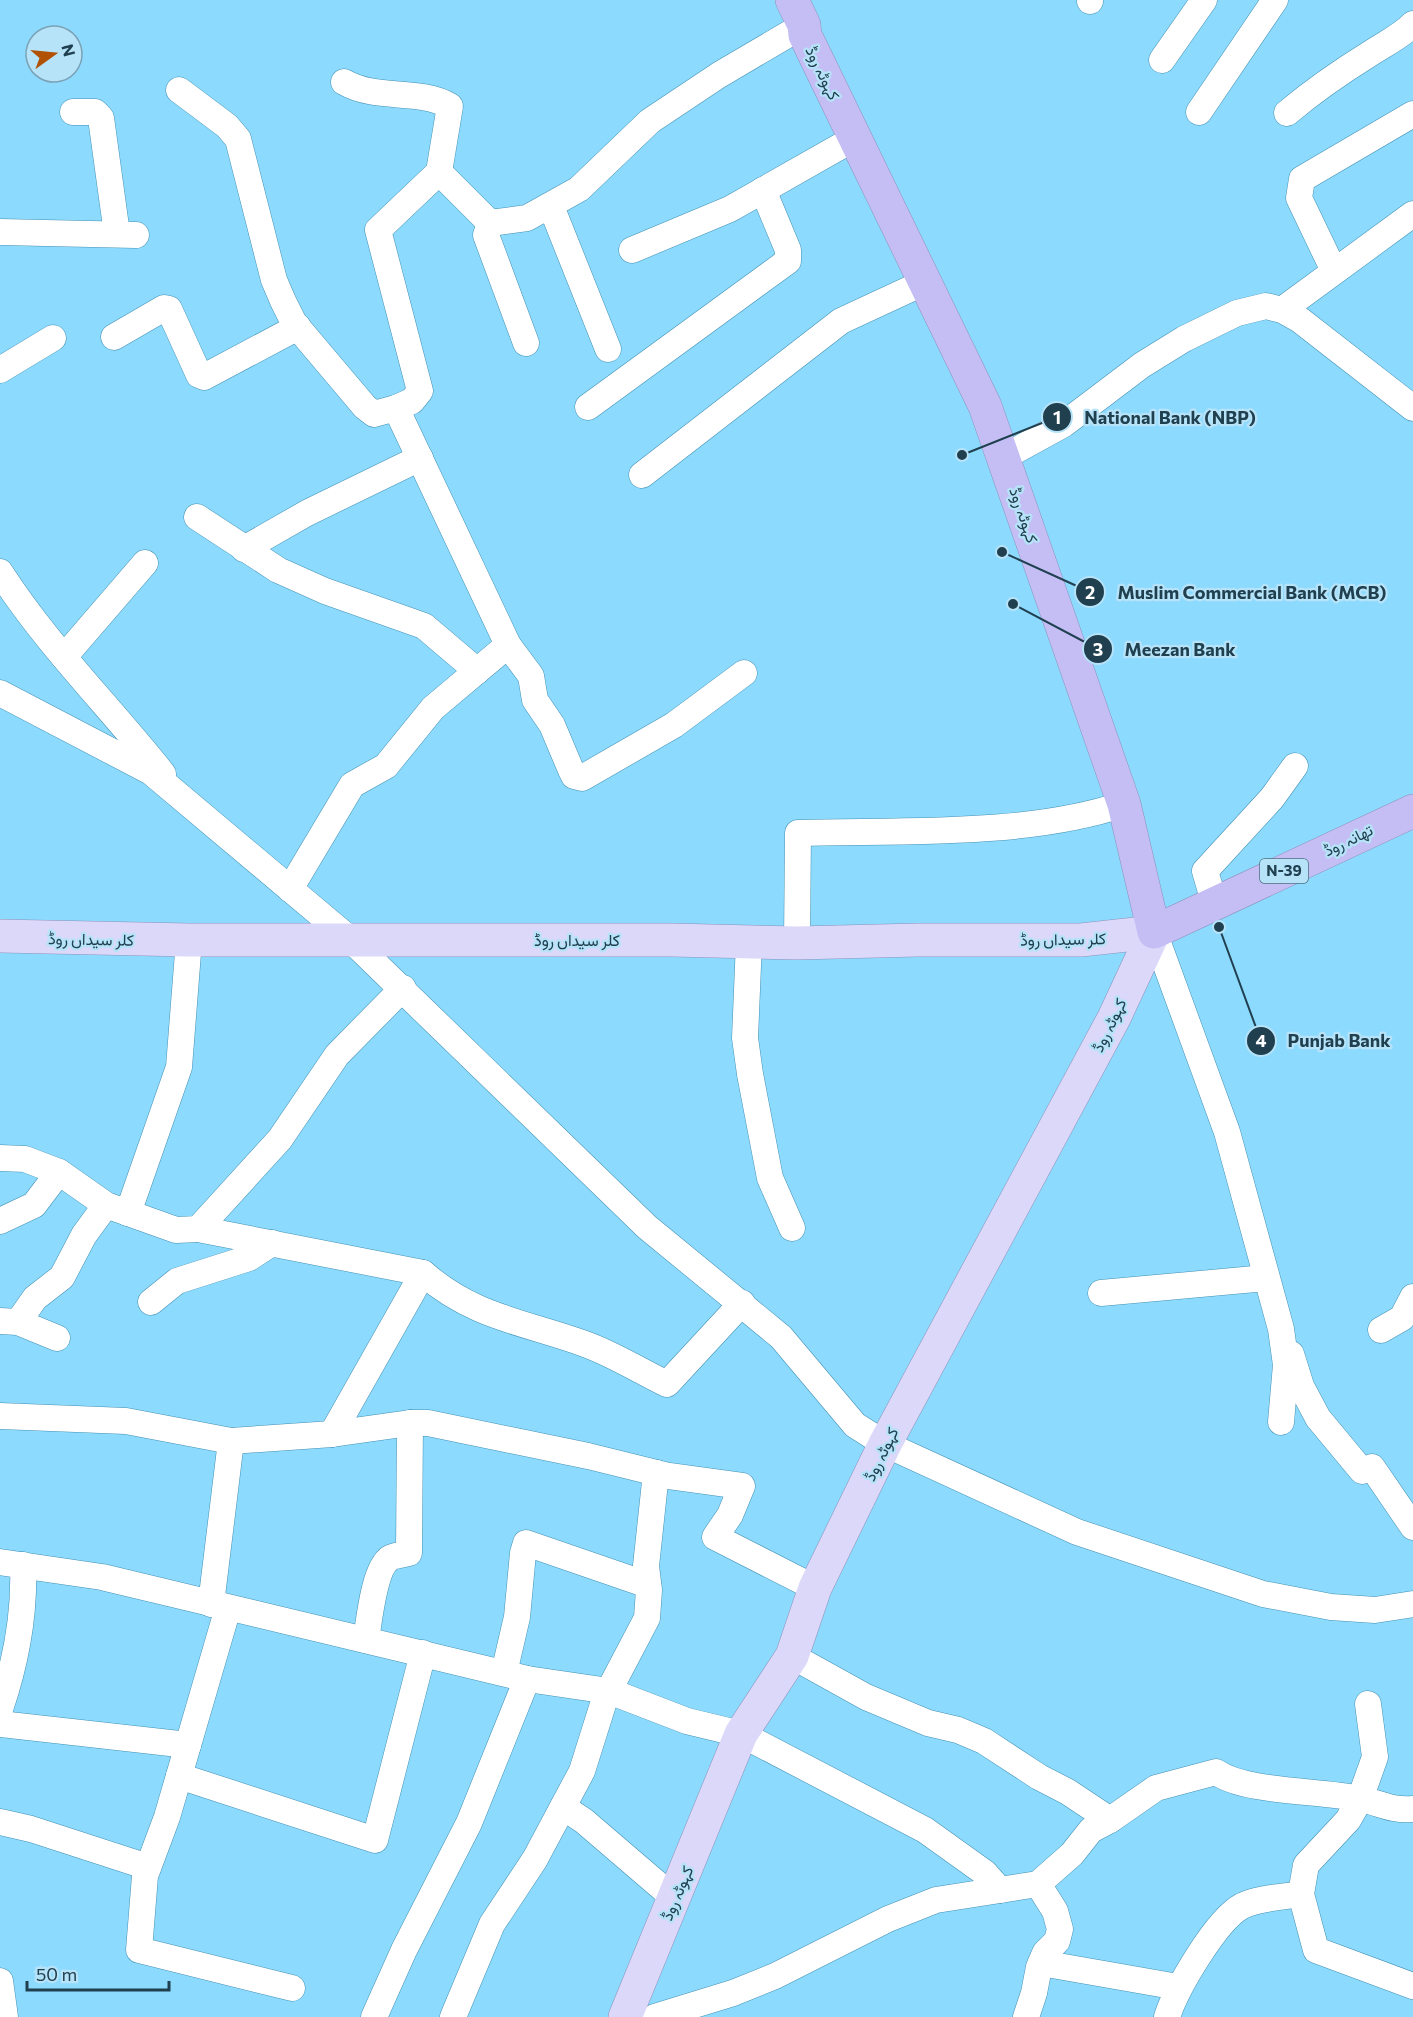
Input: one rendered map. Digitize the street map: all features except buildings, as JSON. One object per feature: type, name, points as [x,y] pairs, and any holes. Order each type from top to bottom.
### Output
[{"type":"highway","name":"کہوٹہ روڈ","points":[[798,13],[805,35],[985,406],[1124,804],[1154,932]]},
{"type":"highway","name":"تھانہ روڈ","points":[[1154,932],[1413,811]]},
{"type":"main road","name":"کلر سیداں روڈ","points":[[0,936],[352,941],[672,940],[797,944],[918,940],[1081,940],[1154,932]]},
{"type":"main road","name":"کہوٹہ روڈ","points":[[625,2017],[741,1734],[792,1656],[815,1588],[885,1444],[1114,1018],[1154,932]]},
{"type":"street","points":[[1162,60],[1204,0]]},
{"type":"street","points":[[1199,112],[1275,0]]},
{"type":"street","points":[[490,223],[527,218],[579,189],[650,121],[719,75],[798,13]]},
{"type":"street","points":[[1287,113],[1311,93],[1373,51],[1399,38],[1413,24]]},
{"type":"street","points":[[179,90],[227,126],[238,139],[274,280],[298,327],[365,407],[374,414],[412,402],[420,391],[378,230],[439,172],[450,106],[428,98],[364,91],[344,82]]},
{"type":"street","points":[[0,232],[127,235],[100,118],[95,112],[73,112]]},
{"type":"street","points":[[1334,271],[1299,198],[1302,179],[1413,114]]},
{"type":"street","points":[[632,250],[730,209],[855,138]]},
{"type":"street","points":[[439,172],[490,223]]},
{"type":"street","points":[[588,407],[788,261],[788,250],[763,190]]},
{"type":"street","points":[[551,206],[608,349]]},
{"type":"street","points":[[1282,310],[1413,214]]},
{"type":"street","points":[[490,223],[486,235],[526,343]]},
{"type":"street","points":[[642,475],[841,321],[925,282]]},
{"type":"street","points":[[114,337],[164,308],[170,309],[199,375],[204,377],[298,327]]},
{"type":"street","points":[[1004,457],[1064,424],[1142,365],[1185,339],[1237,313],[1254,308],[1282,310],[1348,356],[1413,408]]},
{"type":"street","points":[[0,370],[53,338]]},
{"type":"street","points":[[396,408],[508,645],[531,676],[535,700],[552,725],[574,776],[582,778],[674,725],[744,673]]},
{"type":"street","points":[[244,549],[307,513],[420,458]]},
{"type":"street","points":[[197,517],[278,570],[325,591],[424,626],[477,671]]},
{"type":"street","points":[[64,657],[144,563]]},
{"type":"street","points":[[0,572],[16,597],[64,657],[118,717],[184,800]]},
{"type":"street","points":[[290,889],[352,786],[386,766],[433,708],[508,645]]},
{"type":"street","points":[[0,693],[151,772],[352,941],[647,1227],[781,1337],[855,1425],[885,1444],[1077,1532],[1263,1594],[1331,1607],[1375,1610],[1413,1604]]},
{"type":"street","points":[[1215,905],[1205,871],[1272,798],[1295,766]]},
{"type":"street","points":[[797,944],[798,833],[948,831],[1041,821],[1104,811],[1124,804]]},
{"type":"street","points":[[1154,932],[1227,1132],[1266,1278],[1301,1386],[1318,1418],[1362,1471],[1372,1467],[1413,1527]]},
{"type":"street","points":[[57,1338],[9,1322],[62,1277],[84,1235],[117,1209],[179,1067],[189,940]]},
{"type":"street","points":[[749,942],[745,1038],[750,1074],[770,1178],[792,1228]]},
{"type":"street","points":[[198,1229],[280,1139],[337,1055],[403,988]]},
{"type":"street","points":[[0,1158],[26,1159],[58,1172],[117,1209],[176,1230],[198,1229],[423,1273],[446,1293],[480,1311],[587,1344],[667,1384],[742,1303]]},
{"type":"street","points":[[0,1221],[34,1205],[58,1172]]},
{"type":"street","points":[[151,1302],[177,1281],[249,1258],[272,1243]]},
{"type":"street","points":[[332,1434],[423,1273]]},
{"type":"street","points":[[1101,1293],[1266,1278]]},
{"type":"street","points":[[1381,1330],[1402,1318],[1413,1297]]},
{"type":"street","points":[[1281,1329],[1286,1365],[1281,1422]]},
{"type":"street","points":[[0,1416],[126,1421],[231,1441],[332,1434],[410,1423],[452,1428],[588,1456],[656,1473],[742,1486],[730,1515],[715,1537],[815,1588]]},
{"type":"street","points":[[366,1640],[379,1575],[384,1564],[390,1558],[409,1553],[410,1423]]},
{"type":"street","points":[[231,1441],[219,1606],[188,1744],[145,1876],[139,1950],[292,1988]]},
{"type":"street","points":[[453,2017],[492,1924],[535,1859],[582,1771],[592,1734],[609,1691],[647,1618],[646,1566],[656,1473]]},
{"type":"street","points":[[374,2017],[404,1950],[469,1823],[515,1676],[517,1617],[526,1543],[648,1585]]},
{"type":"street","points":[[12,1564],[102,1577],[515,1676],[609,1691],[687,1721],[741,1734],[925,1830],[985,1873],[1000,1890]]},
{"type":"street","points":[[0,1709],[16,1661],[24,1591],[12,1564]]},
{"type":"street","points":[[179,1776],[375,1840],[423,1653]]},
{"type":"street","points":[[792,1656],[866,1697],[928,1723],[958,1730],[984,1742],[1110,1820]]},
{"type":"street","points":[[1368,1704],[1375,1756],[1360,1798],[1348,1820],[1306,1865],[1301,1894],[1316,1950],[1413,1986]]},
{"type":"street","points":[[0,1724],[188,1744]]},
{"type":"street","points":[[656,2017],[733,1993],[775,1976],[888,1919],[936,1900],[1038,1884],[1072,1854],[1091,1830],[1110,1820],[1156,1788],[1216,1773],[1225,1779],[1245,1783],[1360,1798],[1395,1810],[1413,1809]]},
{"type":"street","points":[[563,1807],[584,1821],[675,1899]]},
{"type":"street","points":[[0,1822],[31,1829],[148,1867]]},
{"type":"street","points":[[1026,2017],[1041,1963],[1045,1953],[1057,1941],[1060,1929],[1056,1911],[1038,1884]]},
{"type":"street","points":[[1167,2017],[1178,1988],[1231,1913],[1245,1905],[1301,1894]]},
{"type":"street","points":[[1041,1963],[1178,1988]]},
{"type":"place","name":"National Bank (NBP)","points":[[962,455]]},
{"type":"place","name":"Muslim Commercial Bank (MCB)","points":[[1002,552]]},
{"type":"place","name":"Meezan Bank","points":[[1013,604]]},
{"type":"place","name":"Punjab Bank","points":[[1219,927]]}]
